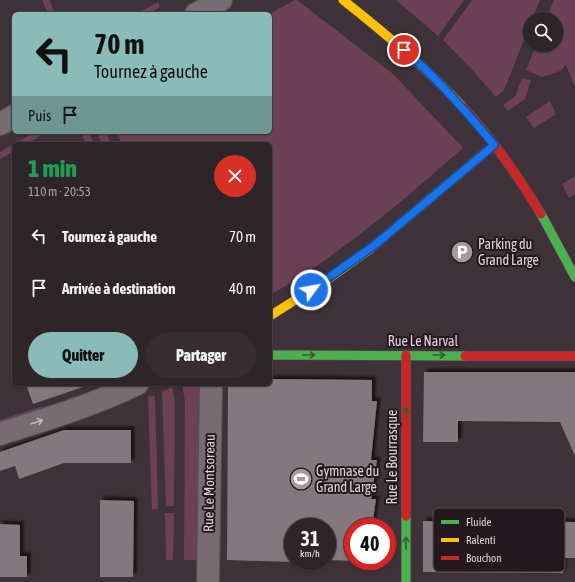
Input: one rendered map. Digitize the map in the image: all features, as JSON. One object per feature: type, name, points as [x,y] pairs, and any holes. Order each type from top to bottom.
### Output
[{"type":"street","points":[[200,12],[221,0]]},
{"type":"street","points":[[343,0],[419,62],[465,110],[517,176],[543,217],[575,277]]},
{"type":"street","points":[[0,124],[12,117]]},
{"type":"street","points":[[272,315],[328,279],[370,249],[494,145]]},
{"type":"street","name":"Rue Le Narval","points":[[272,355],[575,356]]},
{"type":"street","name":"Rue Le Bourrasque","points":[[406,355],[406,582]]},
{"type":"street","points":[[0,434],[133,386]]},
{"type":"street","name":"Rue Le Montsoreau","points":[[208,582],[211,386]]},
{"type":"shaded area","points":[[42,0],[50,0],[54,12],[47,12]]},
{"type":"shaded area","points":[[297,0],[393,74],[463,148],[408,196],[365,230],[321,263],[272,294],[272,142],[121,142],[118,134],[272,134],[272,12]]},
{"type":"shaded area","points":[[396,0],[464,0],[438,36]]},
{"type":"shaded area","points":[[472,0],[540,0],[535,12],[523,12],[523,42],[504,90],[496,97],[443,40]]},
{"type":"shaded area","points":[[554,0],[575,0],[575,87],[566,65],[560,71],[542,77],[526,70],[533,52],[563,52],[563,12],[549,12]]},
{"type":"shaded area","points":[[158,2],[160,7],[152,12],[140,12]]},
{"type":"shaded area","points":[[522,78],[531,80],[525,99],[508,111],[503,105],[515,96]]},
{"type":"shaded area","points":[[550,101],[556,114],[534,128],[526,117]]},
{"type":"shaded area","points":[[32,134],[44,134],[30,142],[18,142]]},
{"type":"shaded area","points":[[82,134],[90,134],[93,142],[85,142]]},
{"type":"shaded area","points":[[98,134],[107,134],[110,142],[101,142]]},
{"type":"shaded area","points":[[12,145],[12,152],[0,159],[0,152]]},
{"type":"shaded area","points":[[575,176],[575,194],[569,198],[562,184]]},
{"type":"shaded area","points":[[182,386],[200,386],[199,560],[184,560],[185,402]]},
{"type":"shaded area","points":[[172,387],[175,403],[174,506],[166,506],[162,392]]},
{"type":"shaded area","points":[[148,396],[155,396],[158,509],[152,510]]},
{"type":"shaded area","points":[[43,406],[38,416],[0,429],[0,420]]},
{"type":"shaded area","points":[[165,513],[174,513],[173,560],[166,560]]},
{"type":"building","points":[[424,372],[575,372],[575,456],[560,422],[458,421],[458,442],[423,442]]},
{"type":"building","name":"Gymnase du Grand Large","points":[[272,379],[372,380],[372,401],[377,401],[371,460],[377,460],[371,499],[376,499],[373,518],[344,518],[344,561],[336,560],[336,518],[284,518],[284,562],[227,560],[228,386],[272,386]]},
{"type":"building","points":[[27,386],[83,386],[83,387],[33,404]]},
{"type":"building","points":[[64,430],[131,430],[131,463],[64,463],[19,479],[15,466],[0,471],[0,452]]},
{"type":"building","points":[[100,500],[134,501],[133,577],[100,577]]},
{"type":"building","points":[[423,521],[433,521],[433,572],[563,573],[423,572]]},
{"type":"building","points":[[565,522],[575,522],[575,558],[565,558]]},
{"type":"building","points":[[0,524],[20,525],[20,556],[27,556],[27,577],[0,577]]},
{"type":"traffic: fast","points":[[541,214],[575,277]]},
{"type":"traffic: fast","points":[[272,355],[465,356]]},
{"type":"traffic: fast","points":[[406,516],[406,582]]},
{"type":"traffic: slow","points":[[343,0],[404,51],[462,106]]},
{"type":"traffic: slow","points":[[272,315],[328,279],[370,249],[494,145]]},
{"type":"traffic: jam","points":[[462,106],[484,131],[504,158],[541,214]]},
{"type":"traffic: jam","points":[[406,355],[406,516]]},
{"type":"traffic: jam","points":[[465,356],[575,356]]},
{"type":"place","name":"Parking du Grand Large","points":[[462,252]]},
{"type":"place","name":"Gymnase du Grand Large","points":[[301,479]]},
{"type":"route","points":[[311,290],[376,244],[494,145],[454,98],[419,62],[404,50]]}]
